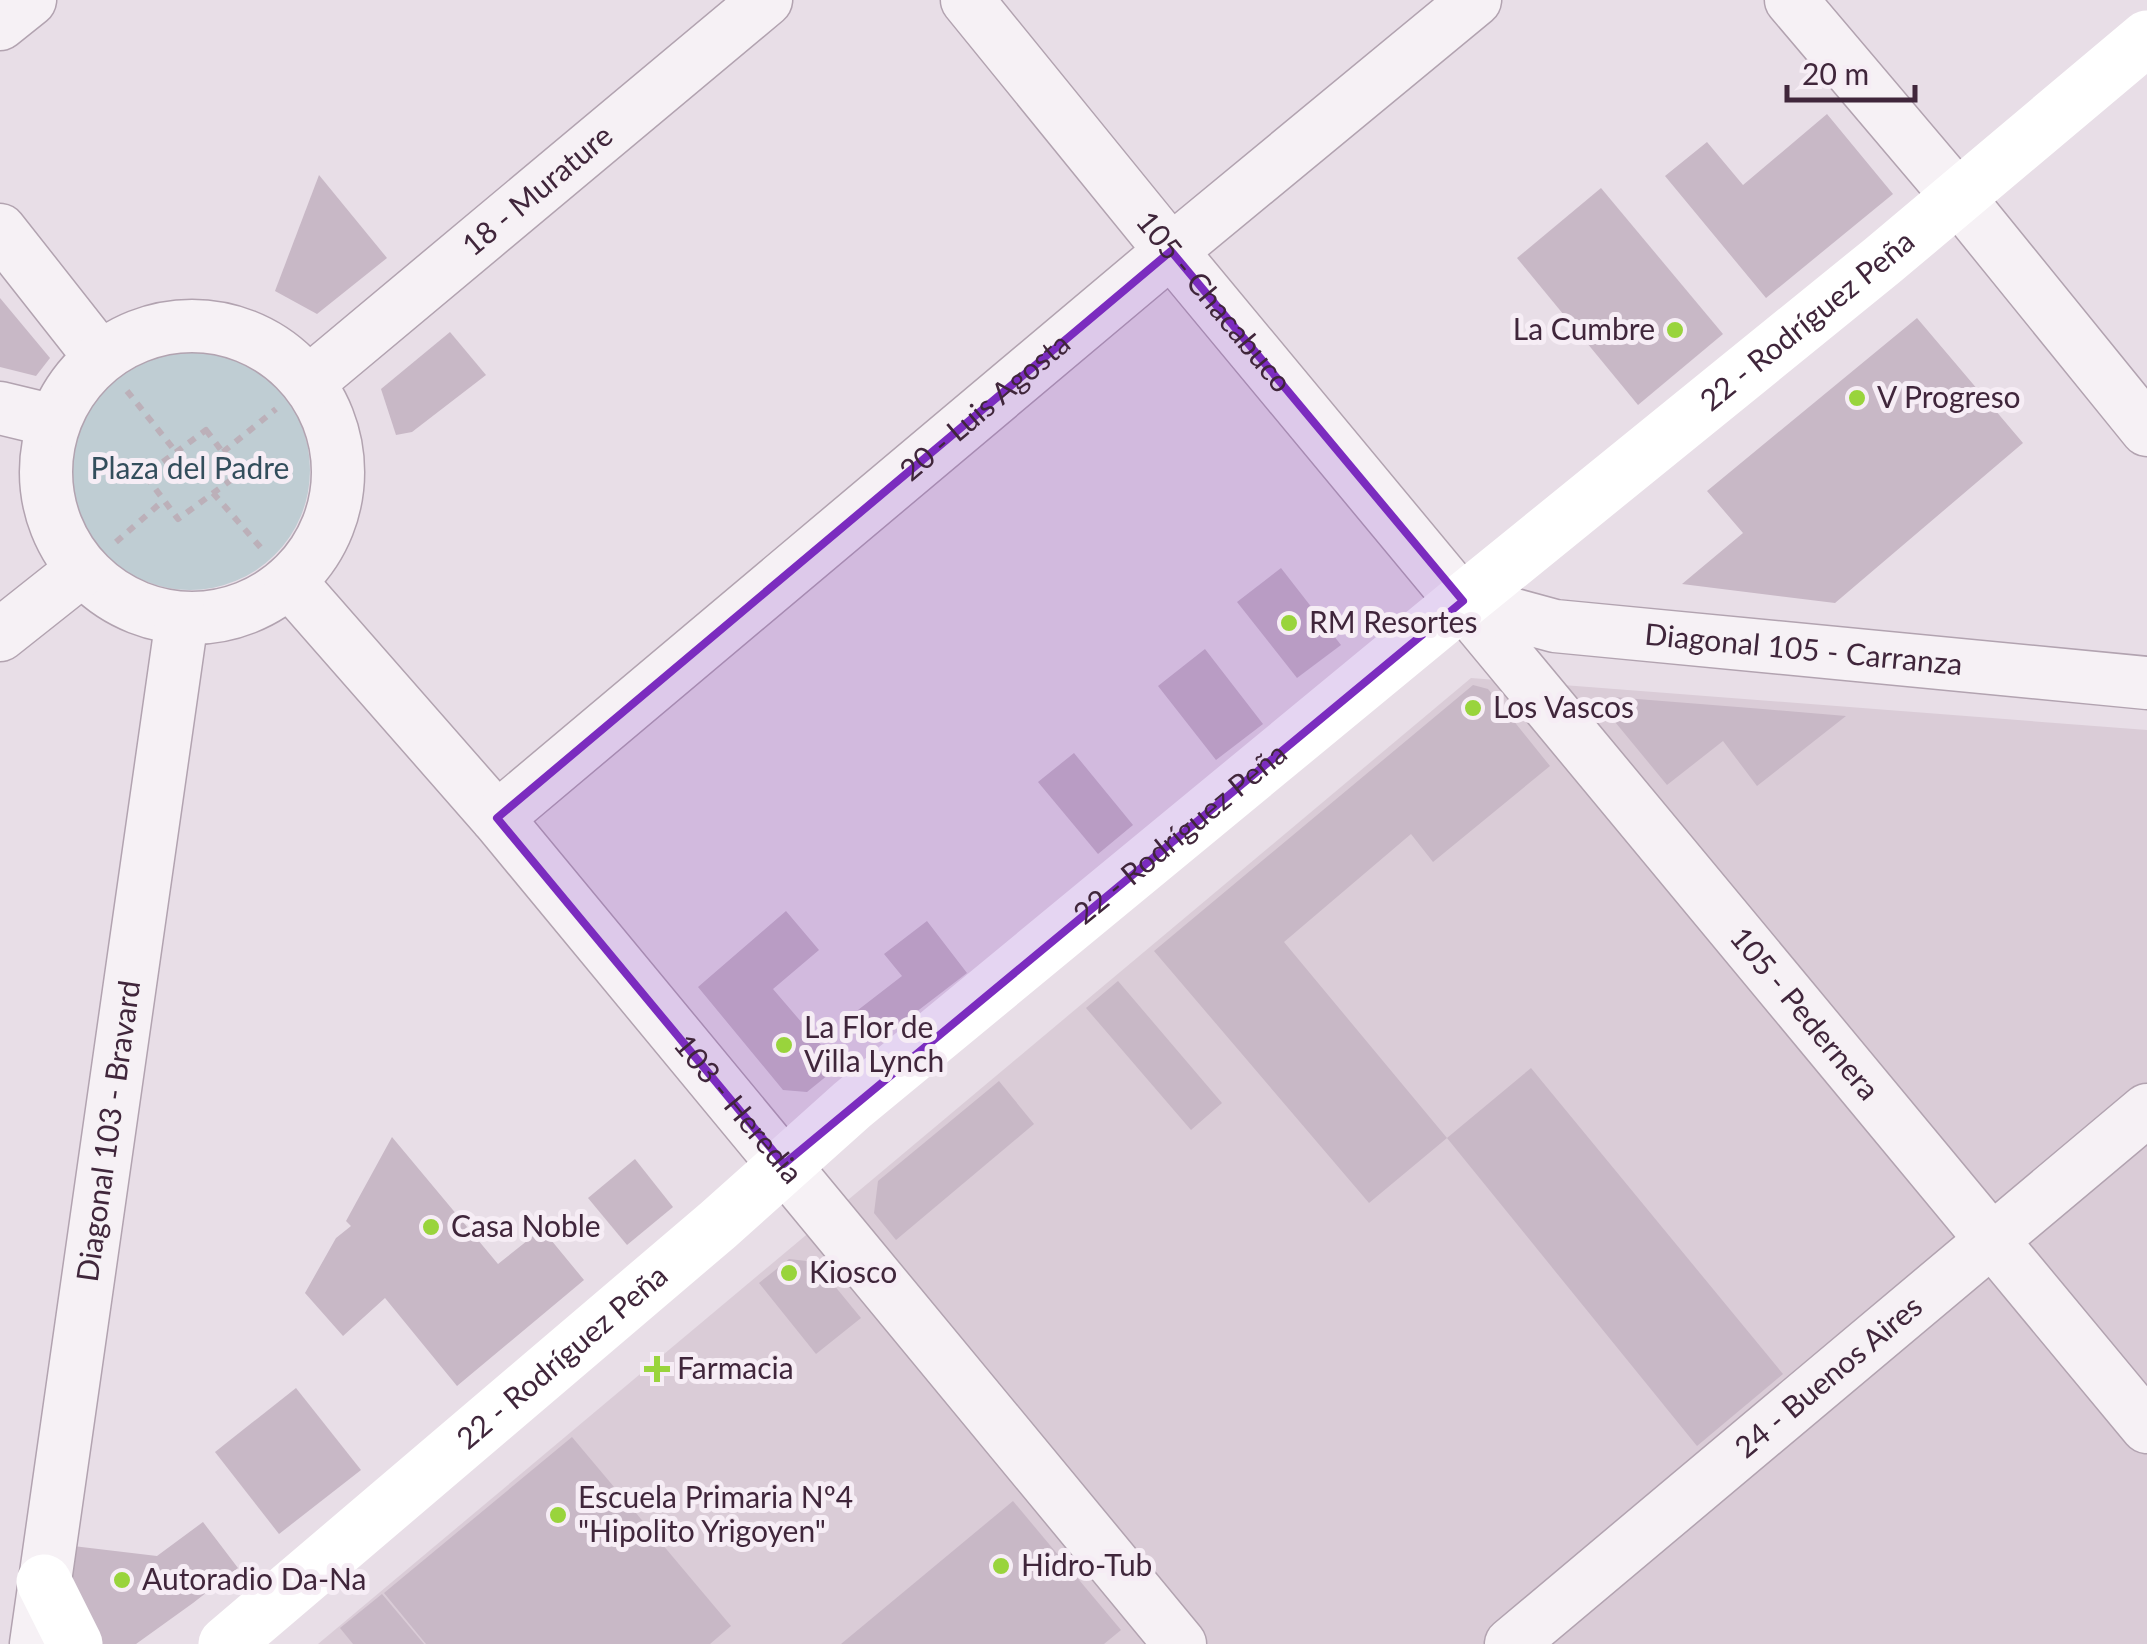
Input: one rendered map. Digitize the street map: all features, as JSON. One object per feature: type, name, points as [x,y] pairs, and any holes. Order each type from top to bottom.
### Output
[{"type":"street","points":[[0,24],[30,0]]},
{"type":"street","name":"18 - Murature","points":[[309,382],[766,0]]},
{"type":"street","name":"105 - Chacabuco","points":[[967,0],[1463,602]]},
{"type":"street","name":"20 - Luis Agosta","points":[[497,818],[1474,0]]},
{"type":"street","points":[[1791,0],[1958,196],[2147,430]]},
{"type":"street","name":"22 - Rodríguez Peña","points":[[226,1644],[718,1225],[784,1164],[1882,261],[2147,38]]},
{"type":"street","points":[[0,230],[100,357]]},
{"type":"street","points":[[186,325],[217,328],[232,330],[275,350],[309,382],[331,420],[340,463],[339,478],[336,508],[318,548],[290,582],[240,612],[182,619],[145,612],[111,595],[82,570],[60,537],[48,500],[45,460],[54,422],[65,398],[100,357],[140,334],[186,325]]},
{"type":"street","points":[[0,408],[54,422]]},
{"type":"street","points":[[0,635],[82,570]]},
{"type":"street","name":"103 - Heredia","points":[[290,582],[497,818],[1180,1644]]},
{"type":"street","name":"Diagonal 105 - Carranza","points":[[1463,602],[1556,626],[2147,683]]},
{"type":"street","name":"105 - Pedernera","points":[[1463,602],[2147,1426]]},
{"type":"street","name":"Diagonal 103 - Bravard","points":[[36,1644],[182,619]]},
{"type":"street","name":"24 - Buenos Aires","points":[[1511,1644],[2147,1110]]},
{"type":"street","points":[[44,1582],[75,1644]]},
{"type":"path","points":[[100,357],[176,452]]},
{"type":"path","points":[[223,452],[309,382]]},
{"type":"path","points":[[206,430],[223,452],[239,474],[178,520],[146,475],[206,430]]},
{"type":"path","points":[[214,494],[290,582]]},
{"type":"path","points":[[82,570],[164,500]]},
{"type":"highlighted area","points":[[1171,251],[1463,601],[784,1164],[497,818]]},
{"type":"shaded area","points":[[1471,678],[2147,730],[2147,1644],[318,1644]]},
{"type":"green space","name":"Plaza del Padre","points":[[190,350],[236,359],[275,385],[301,424],[310,470],[301,516],[275,555],[236,581],[190,590],[144,581],[105,555],[79,516],[70,470],[79,424],[105,385],[144,359]]},
{"type":"building","points":[[1827,114],[1893,194],[1766,298],[1665,176],[1707,142],[1743,185]]},
{"type":"building","points":[[319,175],[387,258],[317,314],[275,291]]},
{"type":"building","points":[[1601,188],[1723,334],[1638,405],[1517,258]]},
{"type":"building","points":[[0,298],[50,358],[36,376],[0,367]]},
{"type":"building","points":[[1917,318],[2023,443],[1835,603],[1682,584],[1743,533],[1707,491]]},
{"type":"building","points":[[450,332],[486,375],[412,432],[396,435],[381,389]]},
{"type":"building","name":"RM Resortes","points":[[1281,568],[1341,645],[1297,678],[1237,602]]},
{"type":"building","points":[[1205,649],[1263,724],[1216,760],[1158,686]]},
{"type":"building","points":[[1473,685],[1488,689],[1550,766],[1433,862],[1411,834],[1284,942],[1447,1138],[1369,1203],[1154,951]]},
{"type":"building","points":[[1612,697],[1846,716],[1757,786],[1723,741],[1667,785],[1606,711]]},
{"type":"building","points":[[1074,753],[1133,825],[1098,854],[1038,782]]},
{"type":"building","points":[[786,911],[819,950],[773,989],[839,1066],[807,1092],[783,1090],[698,987]]},
{"type":"building","points":[[927,921],[967,973],[881,1039],[858,1010],[902,976],[884,954]]},
{"type":"building","points":[[1118,981],[1222,1103],[1191,1130],[1086,1008]]},
{"type":"building","points":[[1531,1068],[1783,1374],[1697,1446],[1447,1138]]},
{"type":"building","points":[[999,1081],[1034,1124],[896,1240],[874,1213],[878,1181]]},
{"type":"building","points":[[392,1137],[498,1264],[542,1229],[584,1280],[457,1386],[385,1298],[343,1336],[305,1293],[336,1238],[351,1226],[346,1221]]},
{"type":"building","points":[[635,1159],[673,1207],[627,1245],[588,1198]]},
{"type":"building","points":[[789,1259],[815,1262],[861,1318],[816,1354],[759,1283]]},
{"type":"building","points":[[296,1388],[361,1470],[279,1534],[215,1452]]},
{"type":"building","name":"Escuela Primaria Nº4 \"Hipolito Yrigoyen\"","points":[[572,1437],[731,1626],[710,1644],[426,1644],[384,1593]]},
{"type":"building","name":"Hidro-Tub","points":[[1013,1501],[1121,1630],[1104,1644],[841,1644]]},
{"type":"building","name":"Autoradio Da-Na","points":[[203,1522],[238,1568],[193,1603],[136,1644],[88,1644],[65,1624],[73,1546],[157,1556]]},
{"type":"building","points":[[382,1594],[424,1644],[353,1644],[340,1628]]},
{"type":"place","name":"La Cumbre","points":[[1675,330]]},
{"type":"place","name":"V Progreso","points":[[1857,398]]},
{"type":"place","name":"RM Resortes","points":[[1289,623]]},
{"type":"place","name":"Los Vascos","points":[[1473,708]]},
{"type":"place","name":"La Flor de Villa Lynch","points":[[784,1045]]},
{"type":"place","name":"Casa Noble","points":[[431,1227]]},
{"type":"place","name":"Kiosco","points":[[789,1273]]},
{"type":"place","name":"Farmacia","points":[[657,1369]]},
{"type":"place","name":"Escuela Primaria Nº4 \"Hipolito Yrigoyen\"","points":[[558,1515]]},
{"type":"place","name":"Hidro-Tub","points":[[1001,1566]]},
{"type":"place","name":"Autoradio Da-Na","points":[[122,1580]]}]
